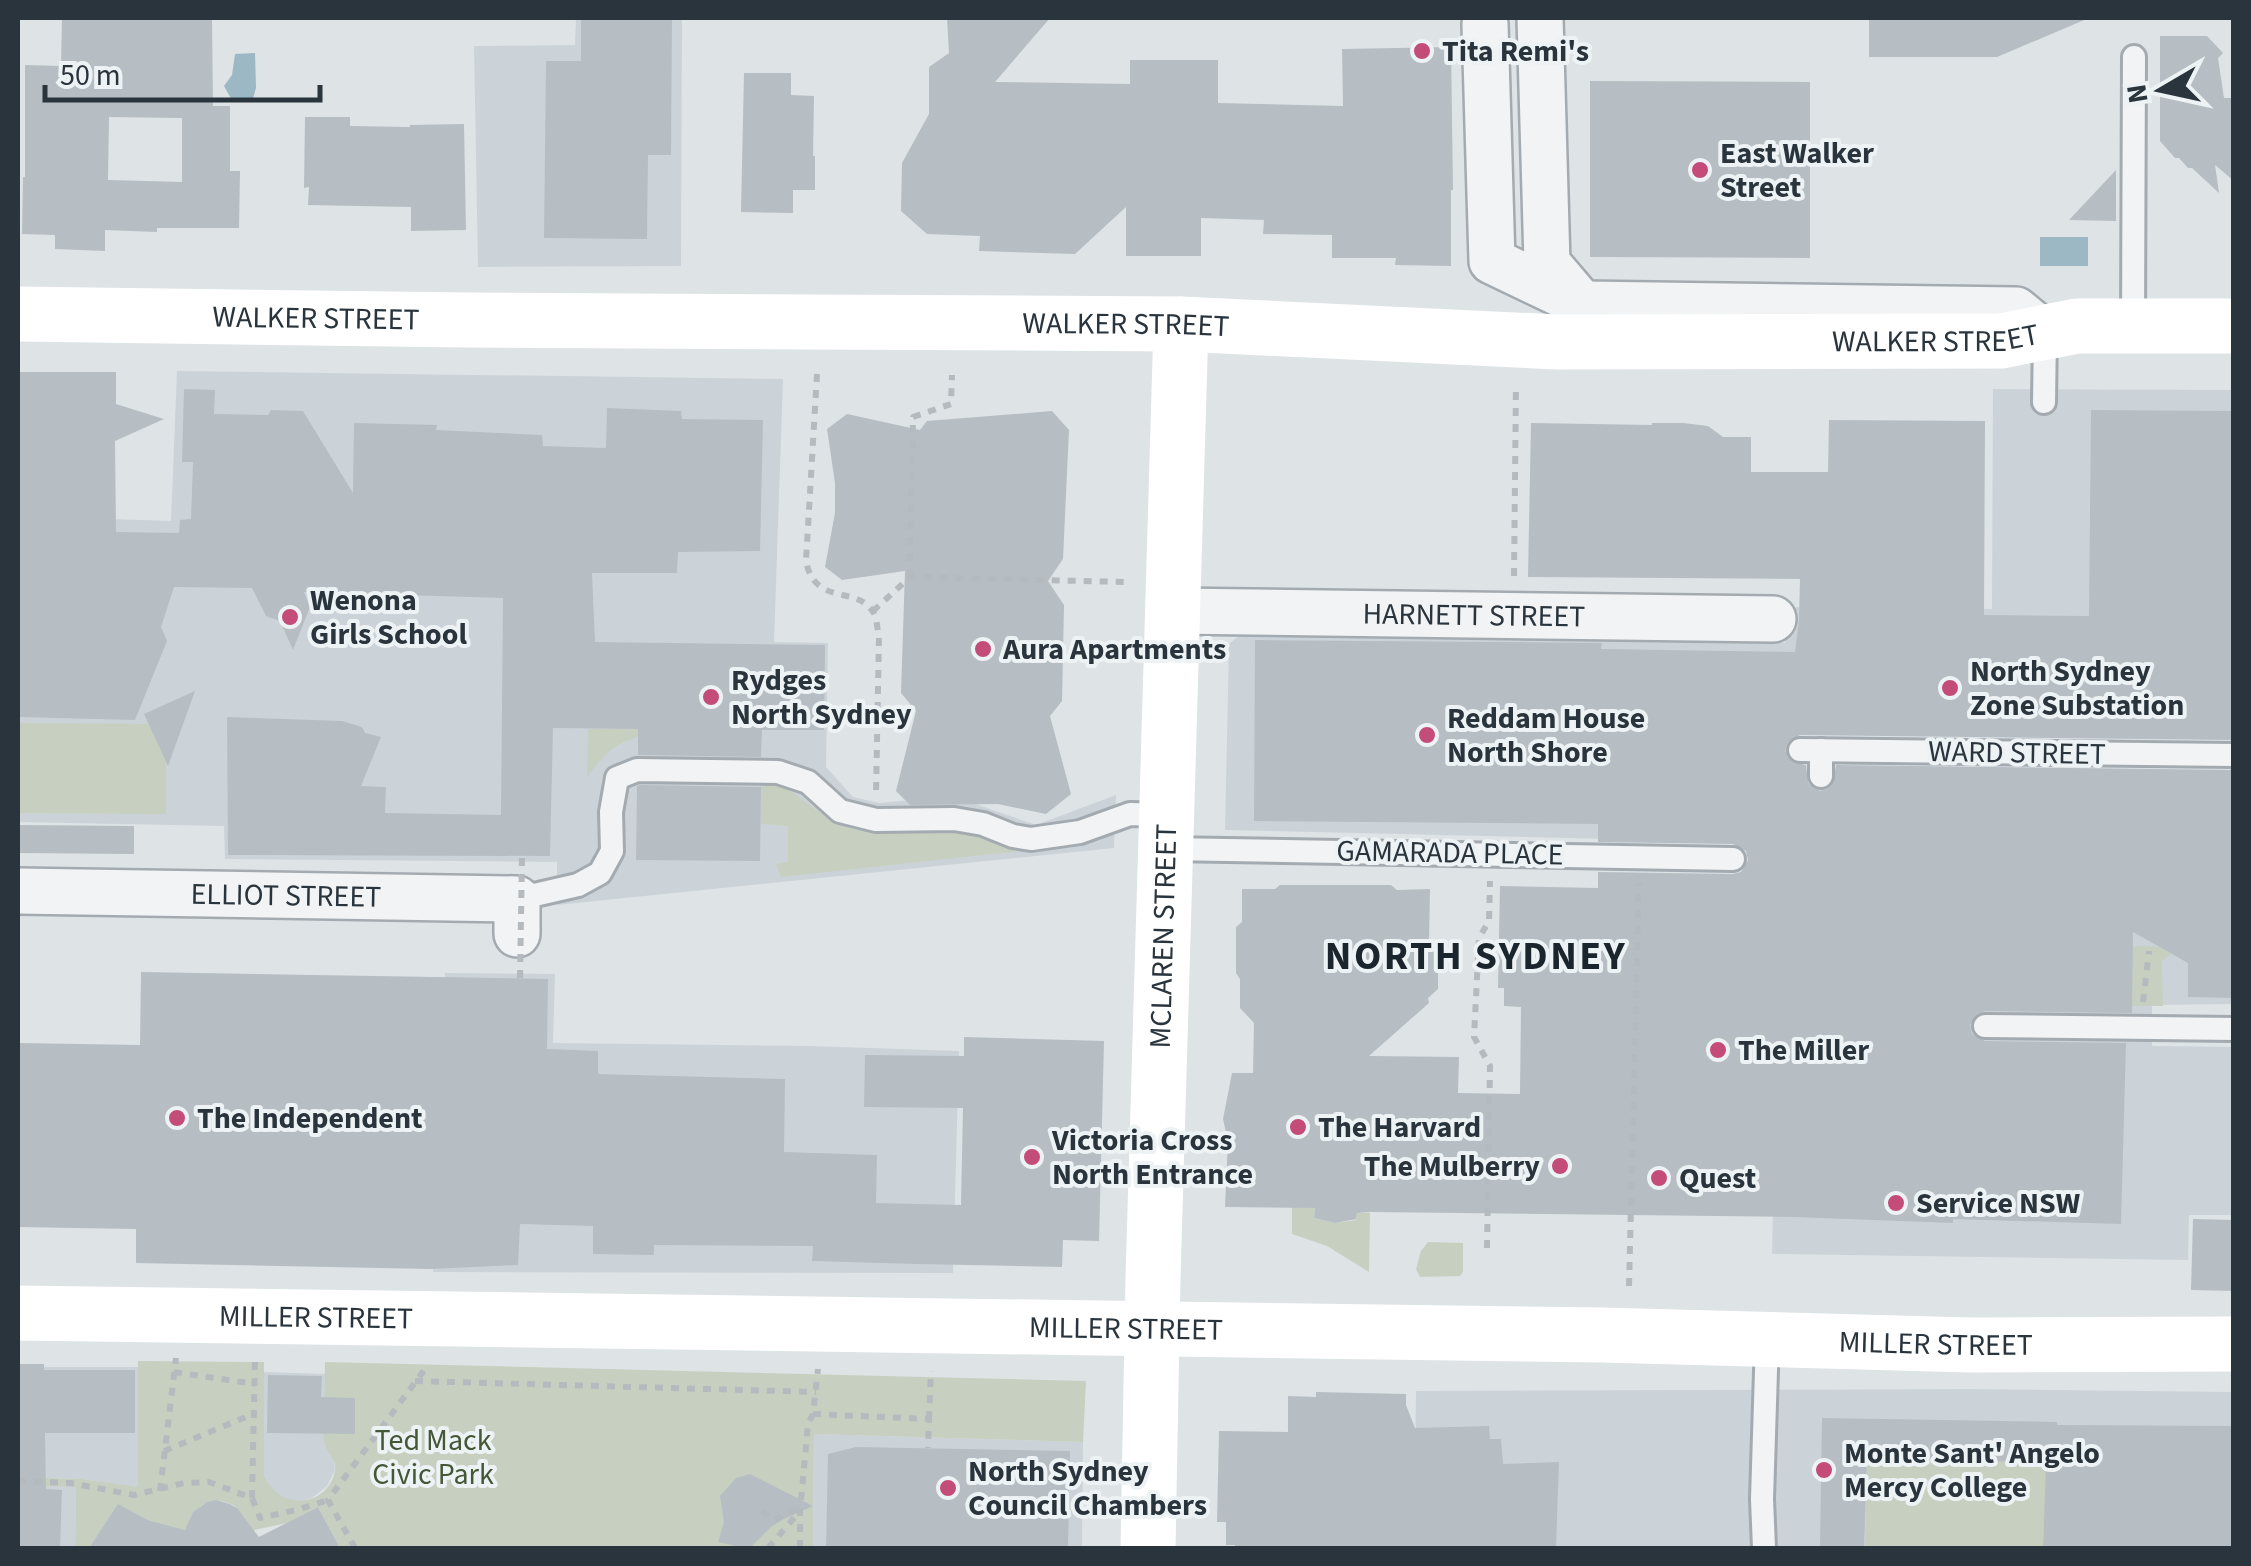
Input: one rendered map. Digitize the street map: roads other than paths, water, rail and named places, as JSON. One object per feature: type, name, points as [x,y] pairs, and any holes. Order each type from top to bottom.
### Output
[{"type":"street","points":[[1540,18],[1547,262],[1582,304]]},
{"type":"street","points":[[1485,24],[1492,261],[1582,304],[2016,310],[2045,334]]},
{"type":"street","name":"WALKER STREET","points":[[18,314],[1181,324],[1558,342],[2001,341],[2077,326],[2234,326]]},
{"type":"street","name":"MCLAREN STREET","points":[[1148,1548],[1181,324]]},
{"type":"street","name":"HARNETT STREET","points":[[1174,610],[1774,619]]},
{"type":"street","name":"ELLIOT STREET","points":[[18,890],[519,917]]},
{"type":"street","name":"MILLER STREET","points":[[18,1313],[1602,1334],[1970,1345],[2234,1344]]},
{"type":"lane","points":[[2133,326],[2134,56]]},
{"type":"lane","points":[[2044,402],[2045,334]]},
{"type":"lane","name":"WARD STREET","points":[[1820,776],[1811,750],[2234,756]]},
{"type":"lane","name":"GAMARADA PLACE","points":[[519,917],[600,873],[612,851],[611,812],[617,778],[637,770],[778,772],[808,782],[840,812],[876,820],[954,818],[1031,840],[1080,832],[1130,814],[1167,832],[1640,857],[1733,858]]},
{"type":"lane","points":[[1985,1026],[2234,1029]]},
{"type":"lane","points":[[1764,1548],[1767,1340]]},
{"type":"water","points":[[255,53],[256,88],[252,102],[233,102],[224,86],[232,75],[235,54]]},
{"type":"water","points":[[2040,237],[2088,237],[2088,266],[2040,266]]},
{"type":"place","name":"Tita Remi's","points":[[1422,51]]},
{"type":"place","name":"East Walker Street","points":[[1700,170]]},
{"type":"place","name":"Wenona Girls School","points":[[290,617]]},
{"type":"place","name":"Aura Apartments","points":[[983,649]]},
{"type":"place","name":"North Sydney Zone Substation","points":[[1950,688]]},
{"type":"place","name":"Rydges North Sydney","points":[[711,697]]},
{"type":"place","name":"Reddam House North Shore","points":[[1427,735]]},
{"type":"place","name":"The Miller","points":[[1718,1050]]},
{"type":"place","name":"The Independent","points":[[177,1118]]},
{"type":"place","name":"The Harvard","points":[[1298,1127]]},
{"type":"place","name":"Victoria Cross North Entrance","points":[[1032,1157]]},
{"type":"place","name":"The Mulberry","points":[[1560,1166]]},
{"type":"place","name":"Quest","points":[[1659,1178]]},
{"type":"place","name":"Service NSW","points":[[1896,1203]]},
{"type":"place","name":"Monte Sant' Angelo Mercy College","points":[[1824,1470]]},
{"type":"place","name":"North Sydney Council Chambers","points":[[948,1488]]},
{"type":"district","name":"NORTH SYDNEY","points":[[1476,956]]},
{"type":"park label","name":"Ted Mack Civic Park","points":[[433,1457]]}]
